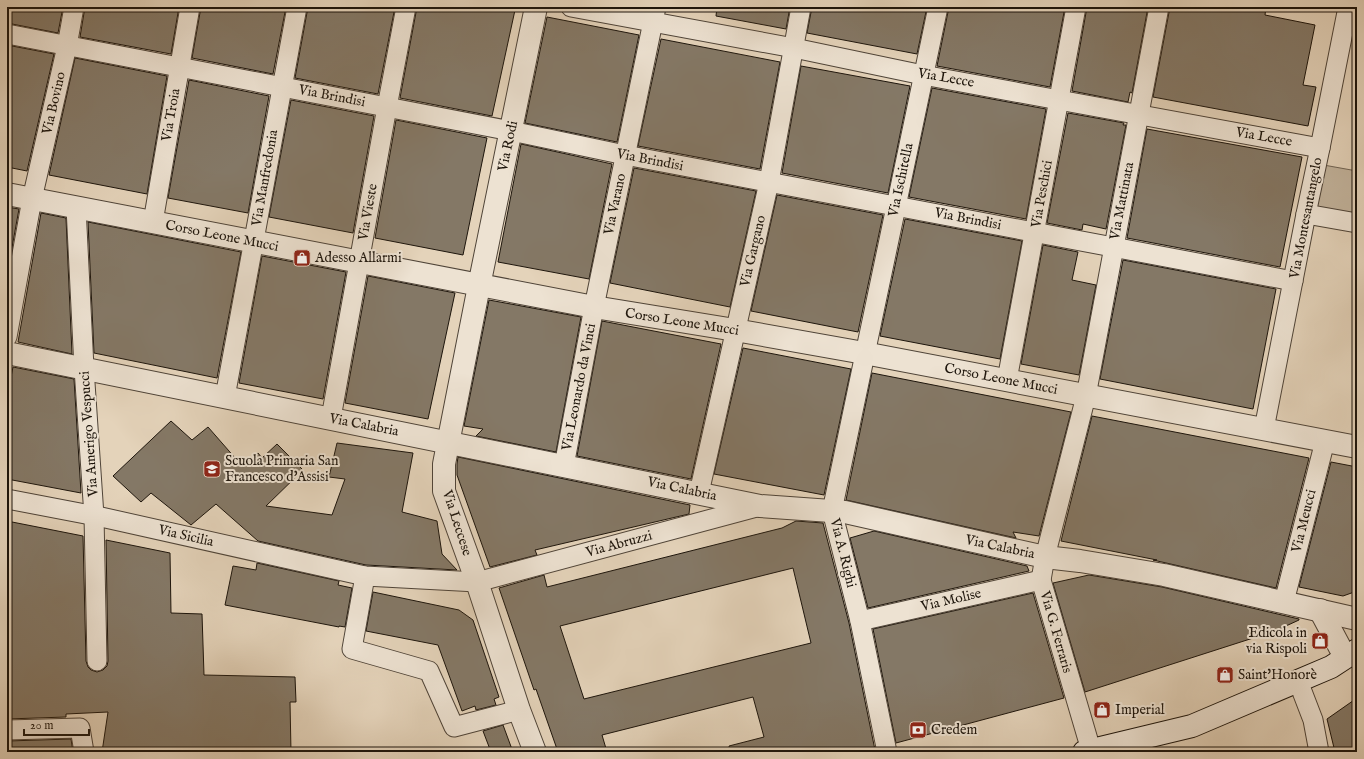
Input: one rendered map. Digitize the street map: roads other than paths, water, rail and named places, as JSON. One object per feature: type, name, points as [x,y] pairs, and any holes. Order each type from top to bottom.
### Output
[{"type":"street","name":"Via Bovino","points":[[7,337],[32,199],[67,46],[74,7]]},
{"type":"street","name":"Via Troia","points":[[153,222],[190,7]]},
{"type":"street","name":"Via Manfredonia","points":[[225,396],[297,7]]},
{"type":"street","name":"Via Vieste","points":[[331,418],[360,262],[386,107],[406,7]]},
{"type":"street","name":"Via Rodi","points":[[478,286],[536,7]]},
{"type":"street","name":"Via Lecce","points":[[571,7],[654,15],[794,48],[923,74],[1320,148]]},
{"type":"street","name":"Via Gargano","points":[[699,493],[769,182],[801,7]]},
{"type":"street","name":"Via Ischitella","points":[[864,353],[938,7]]},
{"type":"street","name":"Via Peschici","points":[[1007,380],[1076,7]]},
{"type":"street","name":"Via Mattinata","points":[[1086,396],[1158,7]]},
{"type":"street","name":"Via Montesantangelo","points":[[1264,429],[1348,7]]},
{"type":"street","name":"Via Varano","points":[[594,308],[654,15]]},
{"type":"street","name":"Via Brindisi","points":[[7,34],[511,131],[625,155],[896,205],[1293,282]]},
{"type":"street","name":"Corso Leone Mucci","points":[[7,194],[594,308],[735,330],[864,353],[1357,447]]},
{"type":"street","name":"Via Amerigo Vespucci","points":[[76,208],[84,368],[94,516],[97,661]]},
{"type":"street","points":[[1306,214],[1357,223]]},
{"type":"street","name":"Via Leccese","points":[[478,286],[444,464],[444,492],[477,582],[519,710],[535,752]]},
{"type":"street","name":"Via Leonardo da Vinci","points":[[564,466],[594,308]]},
{"type":"street","name":"Via Calabria","points":[[7,353],[225,396],[760,506],[845,512],[1045,557],[1080,561],[1164,575],[1357,619]]},
{"type":"street","name":"Via A. Righi","points":[[864,353],[832,511],[860,621],[887,752]]},
{"type":"street","name":"Via G. Ferraris","points":[[1086,396],[1045,557],[1041,580],[1088,751]]},
{"type":"street","name":"Via Meucci","points":[[1284,602],[1325,441]]},
{"type":"street","name":"Via Sicilia","points":[[7,499],[94,516],[365,576],[477,582]]},
{"type":"street","name":"Via Abruzzi","points":[[477,582],[760,506]]},
{"type":"street","points":[[365,576],[352,649],[429,671],[454,727],[519,710]]},
{"type":"street","name":"Via Molise","points":[[860,621],[1041,580]]},
{"type":"street","points":[[1088,751],[1192,726],[1331,667],[1351,653],[1320,610]]},
{"type":"street","points":[[1298,681],[1313,720],[1319,752]]},
{"type":"street","points":[[7,730],[80,728],[84,752]]},
{"type":"place","name":"Adesso Allarmi","points":[[302,258]]},
{"type":"place","name":"Scuola Primaria San Francesco d'Assisi","points":[[212,469]]},
{"type":"place","name":"Edicola in via Rispoli","points":[[1320,641]]},
{"type":"place","name":"Saint'Honorè","points":[[1225,675]]},
{"type":"place","name":"Imperial","points":[[1102,710]]},
{"type":"place","name":"Credem","points":[[918,730]]}]
